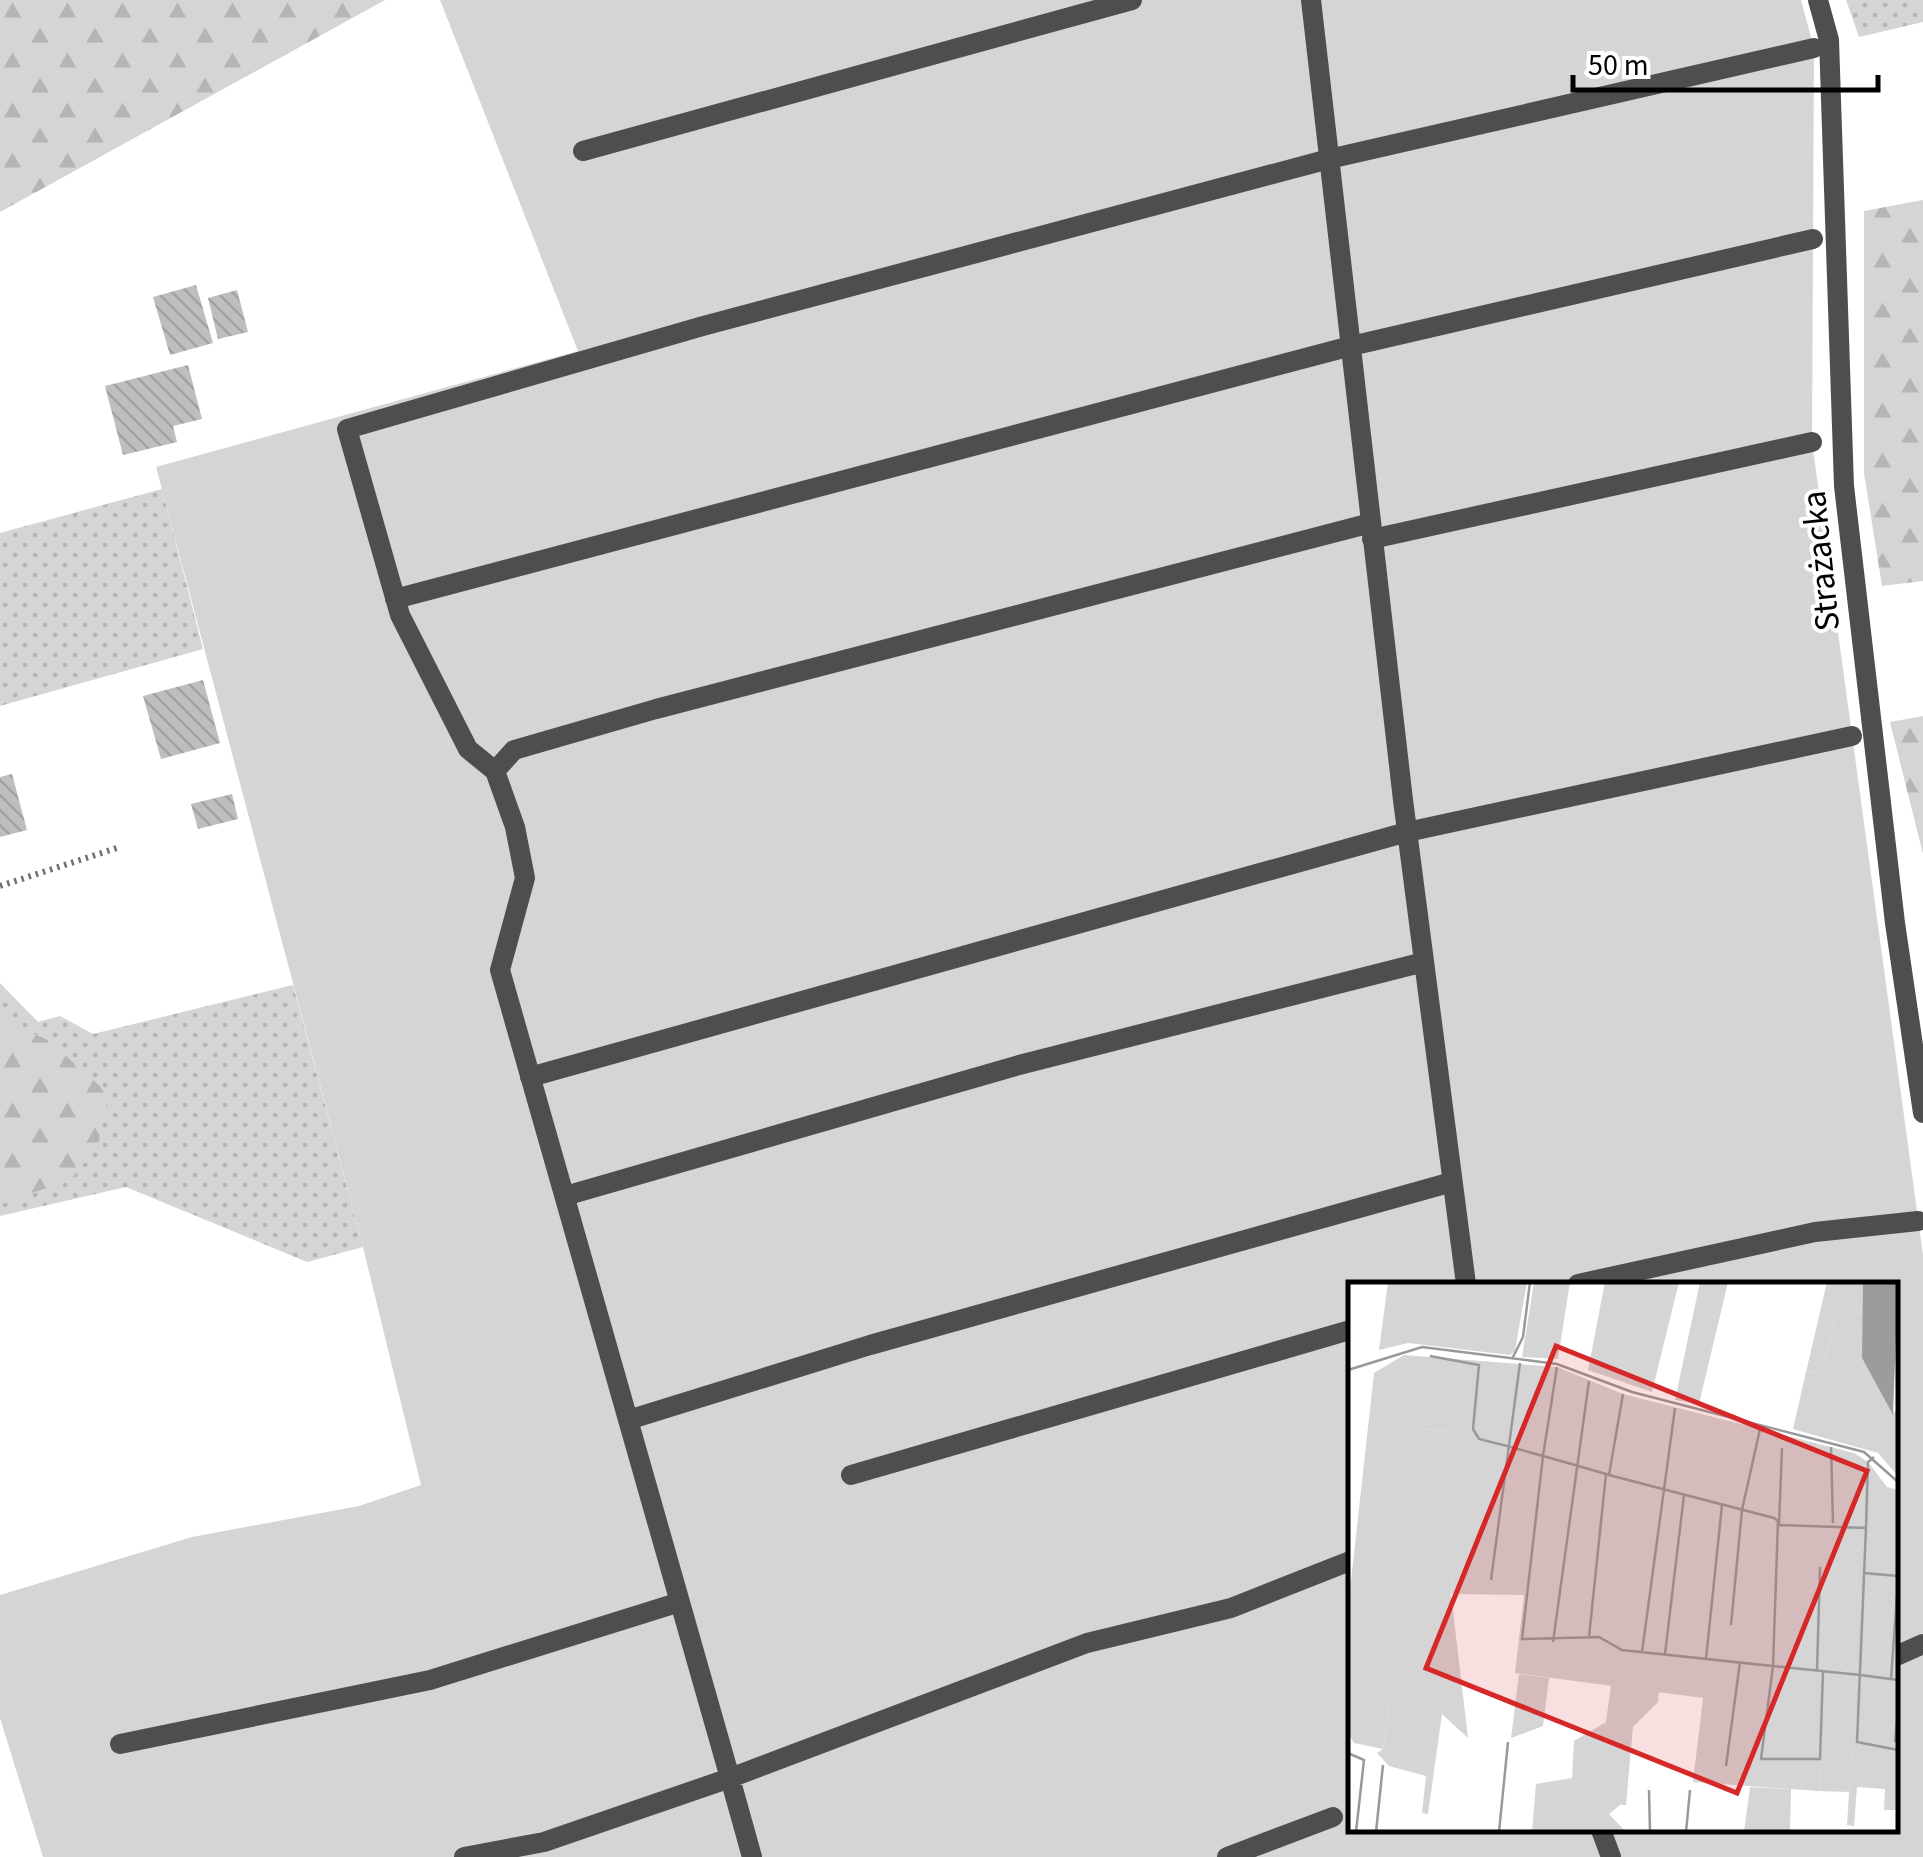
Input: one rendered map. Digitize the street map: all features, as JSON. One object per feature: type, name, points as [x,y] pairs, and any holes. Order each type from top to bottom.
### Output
[{"type":"street","points":[[584,151],[1132,0]]},
{"type":"street","points":[[1311,0],[1407,832],[1466,1282]]},
{"type":"street","name":"Strażacka","points":[[1818,0],[1829,40],[1844,486],[1894,923],[1923,1113]]},
{"type":"street","points":[[752,1857],[500,970],[525,878],[515,827],[495,771],[468,749],[400,615],[347,429],[703,326],[1330,159],[1814,48]]},
{"type":"street","points":[[395,599],[1351,346],[1813,239]]},
{"type":"street","points":[[495,771],[514,750],[638,714],[1372,530],[1812,442]]},
{"type":"street","points":[[530,1077],[1407,832],[1852,736]]},
{"type":"street","points":[[565,1196],[1019,1065],[1424,962]]},
{"type":"street","points":[[628,1420],[870,1345],[1452,1182]]},
{"type":"street","points":[[1587,1282],[1815,1232],[1918,1220]]},
{"type":"street","points":[[851,1476],[1348,1331]]},
{"type":"street","points":[[464,1857],[544,1842],[730,1778],[1087,1643],[1232,1608],[1348,1562]]},
{"type":"street","points":[[120,1744],[430,1680],[680,1602]]},
{"type":"street","points":[[1898,1655],[1923,1644]]},
{"type":"street","points":[[1227,1857],[1333,1817]]},
{"type":"street","points":[[1602,1832],[1611,1857]]},
{"type":"path","points":[[0,886],[120,848]]},
{"type":"green space","points":[[0,0],[385,0],[0,212]]},
{"type":"green space","points":[[440,0],[1801,0],[1814,48],[1812,442],[1923,1255],[1923,1857],[43,1857],[0,1718],[0,1595],[192,1537],[359,1506],[421,1485],[363,1247],[156,467],[578,351]]},
{"type":"green space","points":[[1846,0],[1923,0],[1923,22],[1859,37]]},
{"type":"green space","points":[[1923,200],[1923,581],[1882,586],[1864,473],[1864,211]]},
{"type":"green space","points":[[162,489],[203,649],[0,706],[0,533]]},
{"type":"green space","points":[[1923,716],[1923,854],[1890,722]]},
{"type":"green space","points":[[0,983],[38,1022],[60,1016],[93,1034],[293,985],[363,1247],[307,1262],[126,1187],[0,1216]]},
{"type":"green space","points":[[0,1019],[48,1040],[109,1094],[98,1145],[70,1180],[0,1204]]},
{"type":"building","points":[[196,285],[213,343],[170,355],[153,297]]},
{"type":"building","points":[[237,290],[248,332],[218,339],[208,298]]},
{"type":"building","points":[[188,365],[202,419],[173,426],[177,442],[123,455],[105,386]]},
{"type":"building","points":[[203,680],[220,743],[161,759],[143,696]]},
{"type":"building","points":[[12,774],[27,830],[0,837],[0,777]]},
{"type":"building","points":[[232,794],[238,819],[198,829],[191,804]]}]
